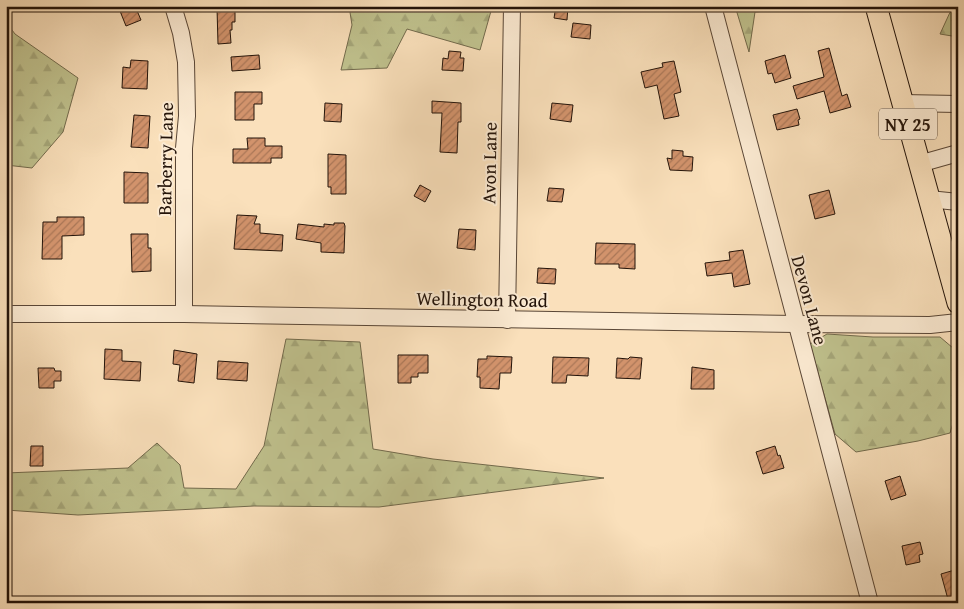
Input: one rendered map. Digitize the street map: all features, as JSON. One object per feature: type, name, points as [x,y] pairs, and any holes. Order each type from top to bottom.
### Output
[{"type":"main road","name":"NY 25","points":[[876,6],[956,290]]},
{"type":"street","name":"Barberry Lane","points":[[173,6],[181,33],[186,62],[184,314]]},
{"type":"street","name":"Avon Lane","points":[[507,320],[512,6]]},
{"type":"street","name":"Devon Lane","points":[[713,6],[870,603]]},
{"type":"street","points":[[902,102],[958,104]]},
{"type":"street","points":[[919,164],[958,153]]},
{"type":"street","points":[[929,199],[958,202]]},
{"type":"street","name":"Wellington Road","points":[[6,314],[184,314],[796,324],[930,325],[958,322]]},
{"type":"green space","points":[[349,6],[481,6],[491,11],[480,50],[407,29],[387,68],[341,70],[352,25]]},
{"type":"green space","points":[[735,6],[824,6],[755,12],[749,52]]},
{"type":"green space","points":[[952,8],[958,8],[958,37],[940,34]]},
{"type":"green space","points":[[6,22],[15,34],[78,78],[63,132],[32,168],[6,165]]},
{"type":"green space","points":[[827,334],[873,337],[940,337],[953,348],[958,375],[958,406],[950,433],[918,441],[856,452],[835,434],[810,344]]},
{"type":"green space","points":[[286,339],[360,342],[373,449],[433,459],[604,478],[379,507],[254,506],[78,515],[6,510],[6,473],[128,468],[157,443],[180,465],[184,488],[236,489],[264,446]]},
{"type":"building","points":[[118,6],[135,6],[141,20],[126,26]]},
{"type":"building","points":[[556,6],[568,6],[567,20],[554,18]]},
{"type":"building","points":[[217,8],[235,8],[235,22],[232,22],[232,30],[230,30],[231,43],[218,44]]},
{"type":"building","points":[[573,23],[591,25],[590,39],[571,37]]},
{"type":"building","points":[[829,48],[842,96],[847,94],[851,107],[830,113],[824,91],[797,99],[793,86],[824,77],[818,51]]},
{"type":"building","points":[[449,51],[461,52],[460,58],[464,58],[463,71],[442,70],[443,58],[448,59]]},
{"type":"building","points":[[259,55],[260,69],[232,71],[231,57]]},
{"type":"building","points":[[785,55],[791,78],[775,83],[772,73],[768,74],[765,61]]},
{"type":"building","points":[[131,60],[148,61],[147,89],[122,88],[123,67],[130,68]]},
{"type":"building","points":[[674,61],[681,92],[674,94],[679,116],[664,119],[657,85],[645,88],[641,72],[663,67],[662,63]]},
{"type":"building","points":[[235,92],[262,92],[262,104],[254,104],[254,120],[235,120]]},
{"type":"building","points":[[432,101],[461,103],[461,122],[458,122],[457,153],[440,152],[442,113],[432,113]]},
{"type":"building","points":[[325,103],[342,104],[341,122],[324,121]]},
{"type":"building","points":[[552,103],[573,105],[571,122],[550,119]]},
{"type":"building","points":[[797,109],[800,119],[798,120],[799,125],[777,130],[773,115]]},
{"type":"building","points":[[134,115],[150,116],[148,148],[131,147]]},
{"type":"building","points":[[247,138],[265,138],[265,146],[282,146],[282,158],[271,158],[271,163],[233,163],[233,149],[248,149]]},
{"type":"building","points":[[672,150],[683,151],[683,156],[693,157],[692,171],[670,170],[667,158],[672,159]]},
{"type":"building","points":[[328,154],[346,155],[346,194],[331,194],[331,187],[328,187]]},
{"type":"building","points":[[124,172],[148,173],[148,203],[124,203]]},
{"type":"building","points":[[420,185],[431,191],[425,202],[414,196]]},
{"type":"building","points":[[549,188],[564,189],[562,202],[547,201]]},
{"type":"building","points":[[829,190],[835,214],[815,219],[809,195]]},
{"type":"building","points":[[237,215],[257,216],[254,224],[260,224],[260,233],[283,235],[282,251],[234,249]]},
{"type":"building","points":[[57,217],[84,217],[84,235],[62,236],[62,259],[42,259],[43,222],[57,222]]},
{"type":"building","points":[[334,223],[344,223],[345,226],[344,253],[321,252],[321,243],[296,239],[298,224],[324,227],[324,224],[334,225]]},
{"type":"building","points":[[459,229],[476,230],[475,250],[457,248]]},
{"type":"building","points":[[131,234],[148,234],[148,248],[151,248],[151,271],[132,272]]},
{"type":"building","points":[[596,243],[635,244],[635,269],[619,268],[619,264],[595,264]]},
{"type":"building","points":[[743,250],[750,284],[734,287],[732,273],[707,276],[705,263],[730,260],[729,252]]},
{"type":"building","points":[[538,268],[556,269],[555,284],[537,283]]},
{"type":"building","points":[[105,349],[122,350],[122,361],[141,362],[140,381],[104,379]]},
{"type":"building","points":[[174,350],[197,354],[194,383],[178,381],[180,365],[173,364]]},
{"type":"building","points":[[398,355],[428,355],[428,373],[418,373],[418,377],[411,377],[411,383],[398,383]]},
{"type":"building","points":[[487,356],[512,357],[511,373],[500,373],[499,389],[480,388],[480,377],[477,377],[478,359],[487,359]]},
{"type":"building","points":[[553,357],[589,358],[588,376],[567,375],[566,383],[552,383]]},
{"type":"building","points":[[630,357],[642,358],[640,379],[616,378],[617,358],[628,359]]},
{"type":"building","points":[[218,361],[248,363],[247,381],[217,379]]},
{"type":"building","points":[[692,367],[714,370],[714,389],[691,389]]},
{"type":"building","points":[[38,368],[54,368],[55,371],[61,371],[61,381],[54,381],[54,388],[39,388]]},
{"type":"building","points":[[31,446],[43,446],[43,466],[30,466]]},
{"type":"building","points":[[775,446],[784,468],[763,474],[756,452]]},
{"type":"building","points":[[900,476],[906,495],[891,500],[885,481]]},
{"type":"building","points":[[920,542],[923,554],[919,555],[920,562],[906,565],[902,546]]},
{"type":"building","points":[[958,569],[958,603],[949,603],[941,574]]}]
